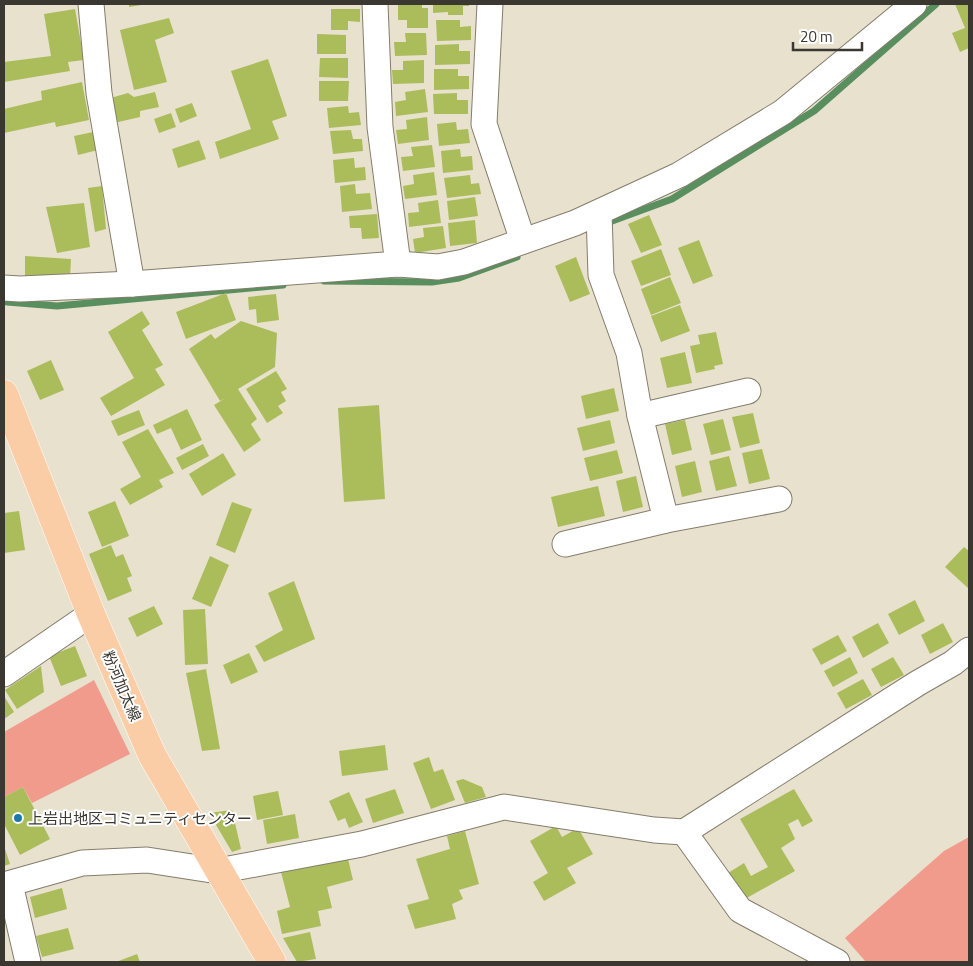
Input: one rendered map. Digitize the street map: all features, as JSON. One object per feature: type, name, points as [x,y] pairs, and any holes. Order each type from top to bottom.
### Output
[{"type":"main road","name":"粉河加太線","points":[[4,394],[91,614],[152,755],[272,962]]},
{"type":"street","points":[[91,4],[99,93],[132,284]]},
{"type":"street","points":[[374,4],[380,127],[398,264]]},
{"type":"street","points":[[490,4],[484,124],[523,242]]},
{"type":"street","points":[[4,288],[132,284],[398,264],[438,267],[464,262],[523,242],[599,212],[679,176],[783,112],[914,4]]},
{"type":"street","points":[[599,212],[601,275],[629,353],[640,416],[666,520]]},
{"type":"street","points":[[640,416],[748,392]]},
{"type":"street","points":[[565,544],[666,520],[779,499]]},
{"type":"street","points":[[4,674],[91,614]]},
{"type":"street","points":[[28,962],[7,884],[82,863],[146,860],[218,871],[362,844],[504,807],[654,830],[684,832],[918,683],[953,663],[969,650]]},
{"type":"street","points":[[684,832],[740,910],[838,962]]},
{"type":"shaded area","points":[[94,680],[130,754],[32,803],[23,787],[4,797],[4,732]]},
{"type":"shaded area","points":[[969,837],[969,962],[866,962],[845,938],[944,851]]},
{"type":"building","points":[[129,4],[141,4],[141,5],[129,7]]},
{"type":"building","points":[[398,4],[422,4],[422,8],[428,8],[428,28],[407,28],[407,20],[398,20]]},
{"type":"building","points":[[433,4],[469,4],[469,6],[463,6],[463,15],[448,15],[448,12],[433,13]]},
{"type":"building","points":[[955,4],[969,4],[969,48],[960,52],[952,33],[965,28]]},
{"type":"building","points":[[75,9],[84,60],[68,62],[70,71],[4,82],[4,62],[51,56],[44,14]]},
{"type":"building","points":[[331,9],[360,9],[360,22],[348,21],[348,30],[331,30]]},
{"type":"building","points":[[169,18],[174,33],[155,40],[167,82],[134,90],[120,30]]},
{"type":"building","points":[[436,20],[460,20],[460,27],[471,26],[471,40],[437,41]]},
{"type":"building","points":[[405,33],[426,33],[427,55],[395,56],[394,42],[406,42]]},
{"type":"building","points":[[317,34],[346,35],[346,54],[317,54]]},
{"type":"building","points":[[459,44],[459,51],[470,51],[470,64],[435,65],[435,45]]},
{"type":"building","points":[[320,58],[348,58],[348,78],[319,77]]},
{"type":"building","points":[[268,59],[287,116],[272,121],[279,139],[220,159],[215,142],[251,129],[231,71]]},
{"type":"building","points":[[424,60],[424,83],[393,84],[392,70],[403,70],[403,61]]},
{"type":"building","points":[[434,69],[458,69],[458,76],[469,76],[469,89],[434,90]]},
{"type":"building","points":[[319,81],[349,81],[348,101],[319,101]]},
{"type":"building","points":[[82,82],[89,120],[56,127],[55,122],[4,133],[4,109],[42,100],[41,91]]},
{"type":"building","points":[[425,89],[428,112],[396,116],[395,102],[406,100],[405,92]]},
{"type":"building","points":[[155,92],[159,107],[140,111],[140,117],[114,123],[107,99],[128,93],[134,97]]},
{"type":"building","points":[[457,93],[457,100],[468,100],[468,114],[434,114],[433,94]]},
{"type":"building","points":[[192,103],[197,116],[180,123],[175,109]]},
{"type":"building","points":[[348,106],[349,113],[359,112],[361,125],[329,128],[327,108]]},
{"type":"building","points":[[171,113],[176,127],[159,133],[154,119]]},
{"type":"building","points":[[427,117],[429,140],[398,144],[396,130],[407,129],[406,120]]},
{"type":"building","points":[[456,122],[457,130],[468,129],[470,143],[439,146],[437,124]]},
{"type":"building","points":[[351,130],[353,139],[362,139],[363,151],[333,154],[330,131]]},
{"type":"building","points":[[93,132],[98,150],[78,155],[74,136]]},
{"type":"building","points":[[199,140],[206,159],[178,168],[172,149]]},
{"type":"building","points":[[432,145],[435,167],[403,171],[401,157],[413,156],[411,147]]},
{"type":"building","points":[[460,149],[461,157],[472,156],[473,170],[443,173],[441,151]]},
{"type":"building","points":[[354,158],[355,168],[365,167],[366,180],[335,183],[333,160]]},
{"type":"building","points":[[434,172],[437,195],[405,199],[403,186],[414,184],[413,175]]},
{"type":"building","points":[[470,175],[471,184],[479,183],[481,194],[447,198],[444,178]]},
{"type":"building","points":[[355,184],[356,194],[370,193],[372,209],[342,212],[340,186]]},
{"type":"building","points":[[102,186],[106,229],[95,232],[88,188]]},
{"type":"building","points":[[475,197],[478,216],[449,220],[447,201]]},
{"type":"building","points":[[438,200],[441,223],[409,227],[408,213],[419,212],[418,203]]},
{"type":"building","points":[[84,203],[90,247],[57,253],[46,207]]},
{"type":"building","points":[[377,214],[379,238],[362,239],[361,228],[350,228],[349,216]]},
{"type":"building","points":[[649,215],[662,245],[641,253],[628,224]]},
{"type":"building","points":[[475,220],[477,243],[450,246],[448,223]]},
{"type":"building","points":[[443,226],[446,248],[415,253],[413,239],[424,237],[423,228]]},
{"type":"building","points":[[699,240],[713,276],[693,284],[678,248]]},
{"type":"building","points":[[661,249],[671,275],[641,286],[631,261]]},
{"type":"building","points":[[25,256],[71,259],[70,278],[25,277]]},
{"type":"building","points":[[576,257],[590,294],[570,302],[555,266]]},
{"type":"building","points":[[670,277],[681,303],[651,315],[641,289]]},
{"type":"building","points":[[226,293],[236,320],[186,339],[176,312]]},
{"type":"building","points":[[276,294],[279,320],[257,323],[256,309],[249,310],[248,297]]},
{"type":"building","points":[[680,305],[690,331],[661,342],[651,316]]},
{"type":"building","points":[[142,311],[150,324],[142,330],[163,365],[155,369],[165,385],[111,416],[100,398],[134,378],[108,332]]},
{"type":"building","points":[[241,321],[277,333],[275,367],[238,389],[257,419],[251,424],[261,440],[244,452],[214,405],[226,398],[220,401],[189,349],[211,334],[215,339]]},
{"type":"building","points":[[716,332],[723,364],[714,366],[715,369],[696,373],[690,346],[700,344],[698,335]]},
{"type":"building","points":[[685,352],[692,383],[667,388],[660,358]]},
{"type":"building","points":[[51,360],[64,390],[40,400],[27,371]]},
{"type":"building","points":[[276,371],[287,389],[281,392],[286,401],[278,406],[283,413],[267,423],[246,389]]},
{"type":"building","points":[[614,388],[619,411],[586,419],[581,396]]},
{"type":"building","points":[[379,405],[385,499],[344,502],[338,408]]},
{"type":"building","points":[[187,409],[202,440],[181,450],[171,428],[157,434],[153,425]]},
{"type":"building","points":[[139,410],[145,425],[118,436],[111,421]]},
{"type":"building","points":[[753,413],[760,443],[740,448],[732,417]]},
{"type":"building","points":[[723,419],[731,450],[711,455],[703,424]]},
{"type":"building","points":[[610,420],[615,443],[583,451],[577,428]]},
{"type":"building","points":[[685,420],[692,450],[672,455],[665,424]]},
{"type":"building","points":[[148,429],[174,473],[159,480],[163,487],[130,505],[120,489],[141,477],[122,442]]},
{"type":"building","points":[[203,444],[209,456],[182,470],[176,458]]},
{"type":"building","points":[[762,449],[770,479],[749,484],[742,453]]},
{"type":"building","points":[[617,450],[623,473],[590,481],[584,458]]},
{"type":"building","points":[[223,453],[236,475],[202,496],[189,474]]},
{"type":"building","points":[[729,456],[737,486],[716,491],[709,461]]},
{"type":"building","points":[[695,461],[702,492],[682,497],[675,466]]},
{"type":"building","points":[[636,476],[643,507],[623,512],[616,481]]},
{"type":"building","points":[[598,486],[605,516],[558,527],[551,497]]},
{"type":"building","points":[[115,501],[129,536],[102,547],[88,512]]},
{"type":"building","points":[[232,502],[252,509],[235,553],[216,545]]},
{"type":"building","points":[[19,511],[25,550],[4,553],[4,513]]},
{"type":"building","points":[[111,545],[116,557],[123,554],[132,576],[127,578],[132,591],[108,601],[89,554]]},
{"type":"building","points":[[964,547],[969,551],[969,589],[945,567]]},
{"type":"building","points":[[210,556],[229,565],[211,607],[192,599]]},
{"type":"building","points":[[294,581],[315,639],[264,662],[255,646],[283,630],[268,593]]},
{"type":"building","points":[[915,600],[925,621],[899,635],[888,614]]},
{"type":"building","points":[[154,606],[163,624],[137,637],[128,618]]},
{"type":"building","points":[[205,609],[208,664],[185,665],[183,610]]},
{"type":"building","points":[[878,623],[889,643],[863,658],[852,637]]},
{"type":"building","points":[[943,623],[953,642],[930,654],[921,635]]},
{"type":"building","points":[[838,635],[847,651],[821,665],[812,649]]},
{"type":"building","points":[[75,646],[87,676],[61,686],[49,656]]},
{"type":"building","points":[[249,653],[258,672],[231,684],[223,665]]},
{"type":"building","points":[[850,657],[858,673],[833,687],[824,671]]},
{"type":"building","points":[[893,657],[904,675],[881,687],[871,669]]},
{"type":"building","points":[[41,666],[44,692],[17,709],[5,690]]},
{"type":"building","points":[[206,669],[220,749],[202,751],[186,673]]},
{"type":"building","points":[[863,679],[872,695],[846,709],[837,693]]},
{"type":"building","points":[[4,696],[14,712],[4,719]]},
{"type":"building","points":[[385,745],[388,770],[342,776],[339,751]]},
{"type":"building","points":[[429,757],[434,772],[443,769],[455,800],[431,809],[413,763]]},
{"type":"building","points":[[463,779],[482,787],[486,797],[465,803],[456,781]]},
{"type":"building","points":[[23,787],[50,839],[20,855],[4,824],[4,797]]},
{"type":"building","points":[[395,789],[404,813],[373,823],[365,799]]},
{"type":"building","points":[[794,789],[813,821],[802,827],[798,819],[788,824],[795,839],[781,848],[795,871],[745,899],[728,873],[744,863],[751,876],[768,867],[740,819]]},
{"type":"building","points":[[278,791],[283,815],[257,820],[253,796]]},
{"type":"building","points":[[349,792],[363,822],[349,828],[345,818],[338,821],[329,801]]},
{"type":"building","points":[[232,810],[241,849],[232,852],[209,813]]},
{"type":"building","points":[[295,814],[299,838],[267,844],[263,820]]},
{"type":"building","points":[[556,826],[562,837],[578,828],[593,854],[567,868],[576,883],[544,901],[533,882],[548,873],[530,841]]},
{"type":"building","points":[[465,831],[479,884],[459,890],[463,899],[452,904],[456,919],[415,929],[407,905],[429,899],[416,859],[450,849],[447,836]]},
{"type":"building","points":[[4,846],[10,864],[4,866]]},
{"type":"building","points":[[348,859],[353,880],[327,887],[332,908],[318,911],[321,926],[282,934],[277,911],[290,907],[281,872]]},
{"type":"building","points":[[62,888],[67,909],[35,918],[30,897]]},
{"type":"building","points":[[68,928],[74,949],[42,957],[36,936]]},
{"type":"building","points":[[310,932],[316,959],[297,962],[283,938]]},
{"type":"building","points":[[137,954],[140,962],[116,962]]},
{"type":"waterway","points":[[604,224],[672,199],[814,111],[936,4]]},
{"type":"waterway","points":[[324,281],[432,282],[459,278],[517,257]]},
{"type":"waterway","points":[[7,302],[57,306],[283,285]]},
{"type":"place","name":"上岩出地区コミュニティセンター","points":[[18,818]]}]
